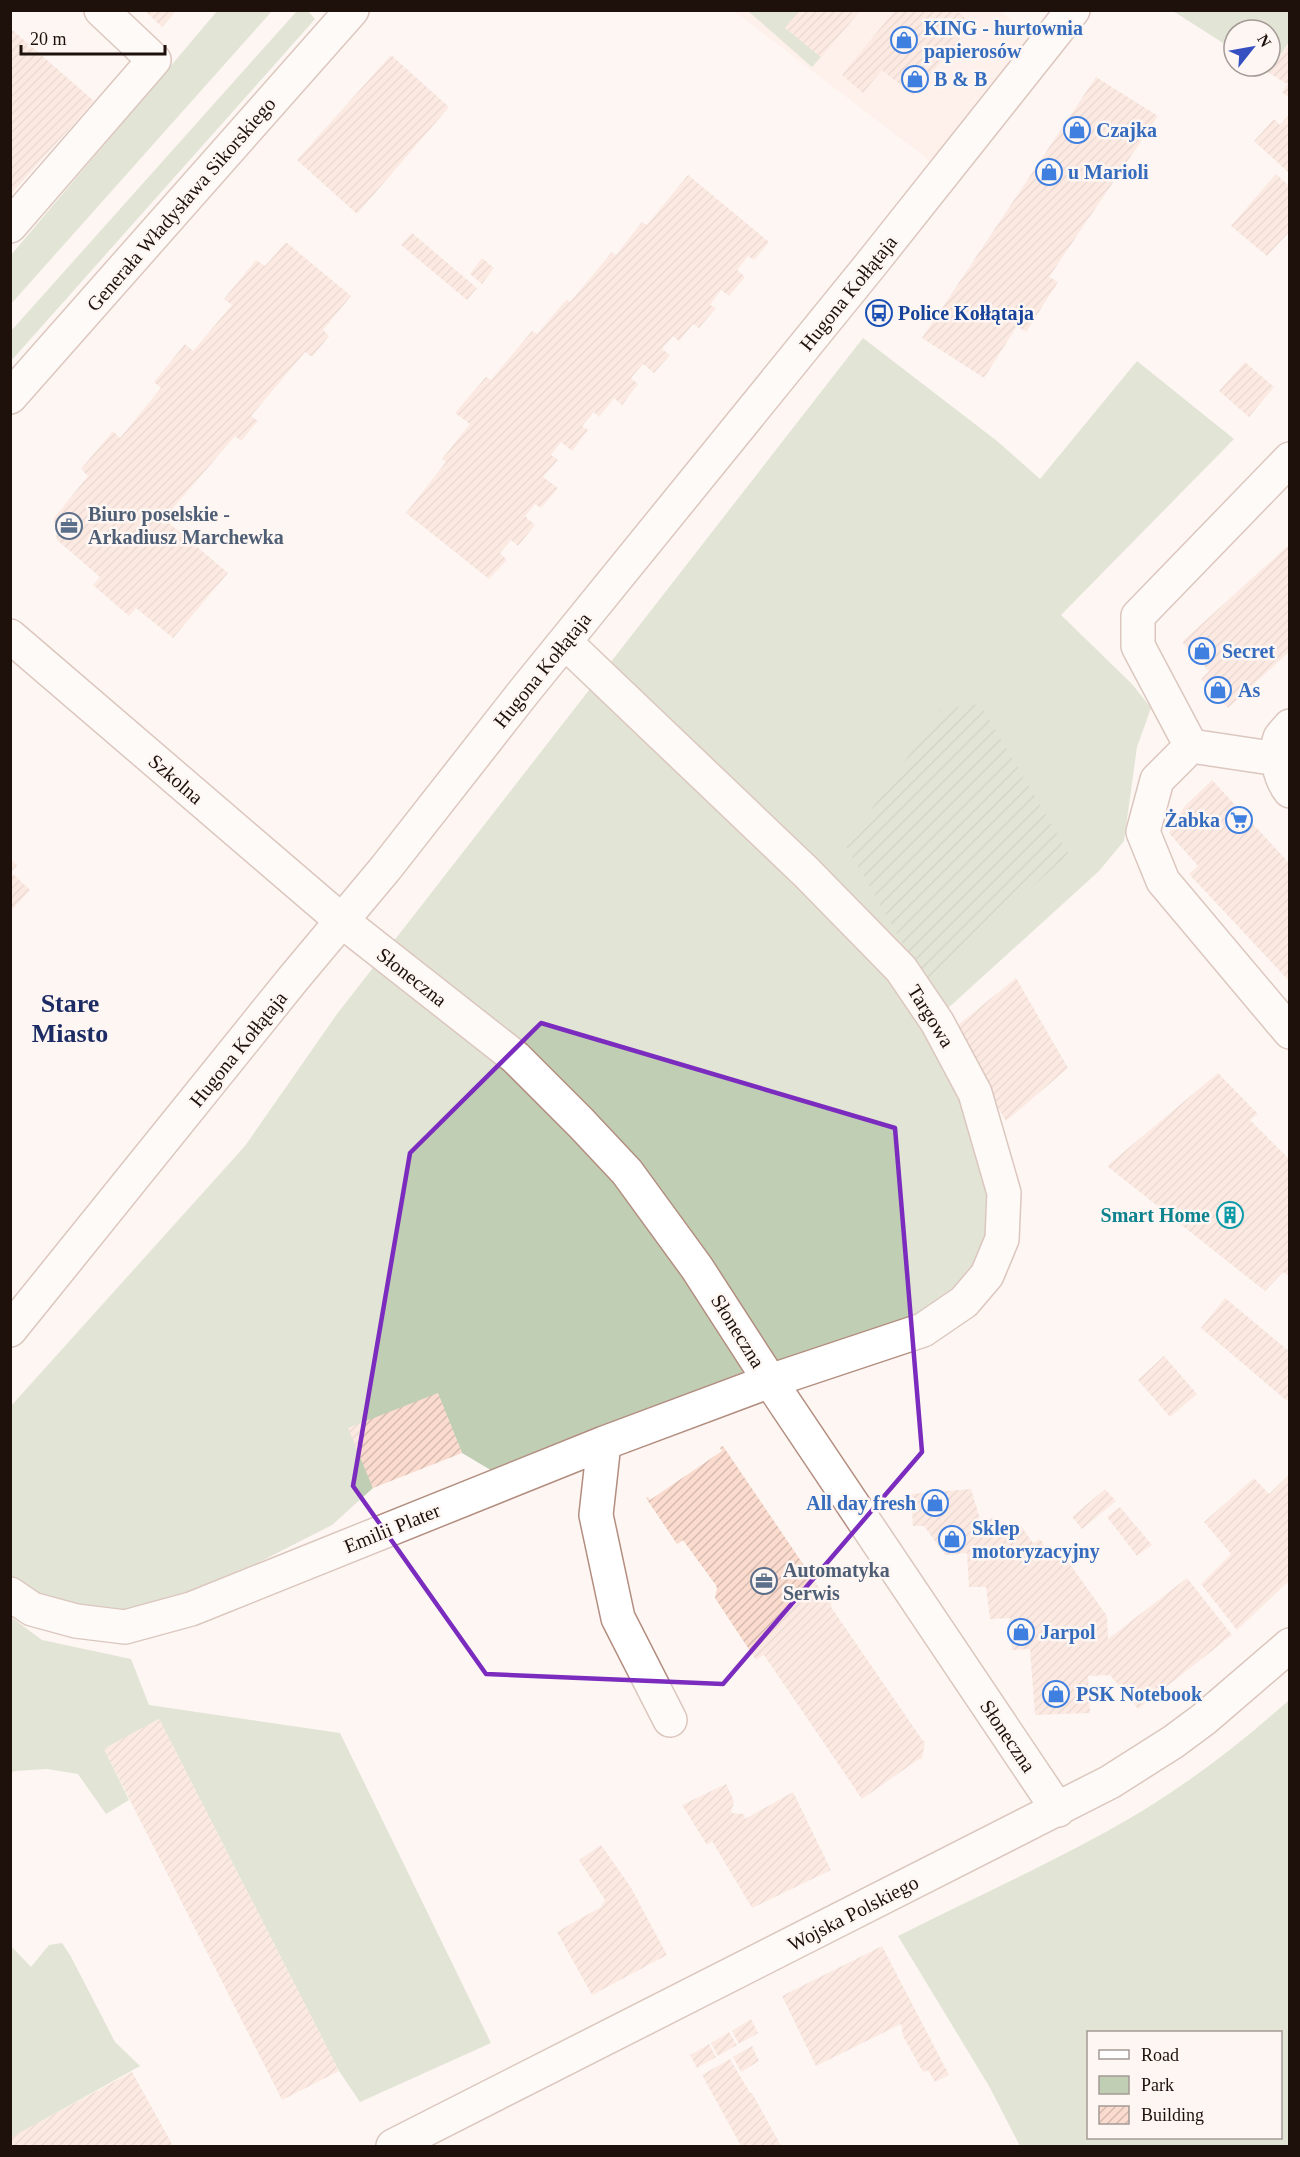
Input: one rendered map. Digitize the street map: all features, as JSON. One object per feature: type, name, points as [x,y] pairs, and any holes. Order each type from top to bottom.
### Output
[{"type":"street","points":[[10,226],[154,60],[101,10]]},
{"type":"street","name":"Generała Władysława Sikorskiego","points":[[10,397],[352,10]]},
{"type":"street","name":"Hugona Kołłątaja","points":[[10,1330],[872,263],[1073,10]]},
{"type":"street","points":[[1191,746],[1138,646],[1138,616],[1290,459]]},
{"type":"street","name":"Szkolna","points":[[10,636],[342,921]]},
{"type":"street","name":"Targowa","points":[[565,642],[798,864],[901,969],[935,1020],[975,1093],[992,1147],[1004,1193],[1002,1239],[987,1275],[964,1302],[923,1330],[770,1381]]},
{"type":"street","points":[[1290,726],[1280,737],[1278,759],[1285,785],[1290,791]]},
{"type":"street","points":[[1191,746],[1278,759]]},
{"type":"street","points":[[1191,746],[1157,780],[1143,832],[1163,881],[1290,1032]]},
{"type":"street","name":"Słoneczna","points":[[342,921],[515,1058],[581,1122],[627,1173],[674,1234],[1058,1810]]},
{"type":"street","name":"Emilii Plater","points":[[10,1594],[32,1609],[76,1621],[125,1627],[191,1609],[604,1443],[770,1381]]},
{"type":"street","points":[[604,1443],[596,1515],[618,1618],[670,1720]]},
{"type":"street","name":"Wojska Polskiego","points":[[393,2146],[1110,1782],[1173,1742],[1213,1712],[1290,1645]]},
{"type":"highlighted area","points":[[541,1023],[895,1128],[922,1452],[723,1684],[486,1674],[353,1486],[410,1153]]},
{"type":"shaded area","points":[[734,11],[1001,11],[1032,38],[934,164]]},
{"type":"green space","points":[[218,10],[272,11],[11,304],[11,255]]},
{"type":"green space","points":[[297,11],[308,11],[315,19],[11,361],[11,331]]},
{"type":"green space","points":[[748,11],[800,11],[786,28],[821,57],[812,67]]},
{"type":"green space","points":[[1173,11],[1289,11],[1289,42],[1282,53],[1282,18],[1222,18],[1222,42]]},
{"type":"green space","points":[[863,338],[997,441],[1040,479],[1137,361],[1234,439],[1061,615],[1132,684],[1151,708],[1137,747],[1124,841],[1099,871],[935,1020],[1004,1193],[964,1302],[511,1482],[462,1453],[438,1394],[349,1428],[373,1488],[332,1525],[197,1594],[139,1610],[85,1609],[49,1600],[11,1579],[11,1406],[245,1146],[337,1014]]},
{"type":"green space","points":[[980,704],[1069,854],[925,982],[846,846],[941,709]]},
{"type":"green space","points":[[11,1617],[42,1640],[131,1659],[149,1705],[340,1733],[491,2043],[360,2102],[339,2071],[159,1719],[104,1749],[129,1800],[106,1814],[78,1774],[47,1769],[11,1773]]},
{"type":"green space","points":[[1289,1700],[1289,2146],[1020,2146],[989,2086],[898,1936],[1117,1826],[1166,1796],[1238,1743]]},
{"type":"green space","points":[[62,1943],[115,2042],[140,2066],[11,2138],[10,1945],[31,1967],[49,1945]]},
{"type":"building","points":[[144,10],[177,10],[162,27]]},
{"type":"building","points":[[800,10],[861,10],[821,57],[785,28]]},
{"type":"building","points":[[895,10],[956,10],[972,24],[913,95],[882,70],[863,93],[842,75]]},
{"type":"building","points":[[10,28],[94,101],[10,195]]},
{"type":"building","points":[[1290,42],[1290,99],[1282,92],[1287,84],[1277,78],[1282,78],[1282,54]]},
{"type":"building","points":[[391,55],[449,107],[357,214],[297,160]]},
{"type":"building","points":[[1096,77],[1158,116],[1049,277],[1058,282],[1026,332],[1017,326],[984,378],[922,338]]},
{"type":"building","points":[[1290,114],[1290,171],[1288,172],[1254,141],[1274,119],[1280,125]]},
{"type":"building","points":[[1276,174],[1290,187],[1290,231],[1267,256],[1231,226]]},
{"type":"building","points":[[688,175],[769,242],[754,260],[748,256],[737,270],[745,277],[729,296],[721,290],[710,305],[716,308],[699,328],[693,324],[679,341],[673,336],[662,349],[670,355],[654,373],[643,364],[631,378],[638,384],[622,405],[614,398],[599,417],[594,412],[582,426],[588,430],[572,451],[561,442],[551,455],[558,460],[543,477],[558,488],[541,508],[535,504],[525,516],[535,525],[518,546],[511,540],[500,553],[507,560],[489,579],[406,513],[446,462],[442,459],[470,424],[455,413],[486,377],[491,380],[532,331],[537,334],[567,299],[570,302],[612,252],[616,255],[642,222],[647,225]]},
{"type":"building","points":[[412,233],[477,288],[467,300],[401,245]]},
{"type":"building","points":[[286,242],[351,296],[323,330],[329,336],[312,357],[305,352],[251,416],[258,421],[241,441],[235,436],[168,514],[161,515],[162,524],[169,523],[228,573],[173,638],[136,608],[129,616],[93,585],[100,577],[57,540],[54,518],[88,476],[81,469],[113,431],[120,438],[161,388],[154,382],[185,344],[193,351],[232,305],[224,299],[256,260],[265,266]]},
{"type":"building","points":[[482,258],[494,268],[482,284],[470,274]]},
{"type":"building","points":[[1245,362],[1274,387],[1249,417],[1219,391]]},
{"type":"building","points":[[1290,544],[1290,651],[1228,708],[1201,679],[1209,671],[1182,642]]},
{"type":"building","points":[[1212,780],[1290,864],[1290,982],[1189,874],[1198,866],[1169,833],[1184,807]]},
{"type":"building","points":[[10,859],[17,865],[11,872],[30,890],[10,912]]},
{"type":"building","points":[[1016,978],[1068,1068],[1006,1121],[952,1030]]},
{"type":"building","name":"Smart Home","points":[[1218,1073],[1258,1114],[1250,1120],[1290,1160],[1290,1277],[1283,1272],[1265,1291],[1107,1166]]},
{"type":"building","points":[[1225,1298],[1290,1352],[1290,1398],[1287,1401],[1201,1328]]},
{"type":"building","points":[[1164,1356],[1197,1394],[1170,1417],[1138,1380]]},
{"type":"building","points":[[438,1393],[462,1453],[373,1488],[348,1428]]},
{"type":"building","points":[[723,1446],[824,1595],[832,1597],[831,1607],[925,1741],[922,1759],[862,1799],[764,1655],[756,1660],[715,1598],[717,1588],[715,1584],[683,1540],[677,1544],[646,1498],[650,1500],[722,1451],[720,1448]]},
{"type":"building","points":[[1290,1474],[1290,1580],[1237,1630],[1201,1584],[1231,1554],[1204,1522],[1254,1478],[1269,1494]]},
{"type":"building","points":[[971,1489],[980,1519],[999,1518],[1010,1534],[1021,1526],[1033,1543],[1040,1539],[1054,1559],[1062,1553],[1107,1616],[1108,1639],[1187,1578],[1232,1635],[1138,1709],[1110,1675],[1088,1676],[1090,1713],[1035,1715],[1030,1649],[1012,1650],[1010,1618],[990,1619],[986,1587],[969,1587],[967,1553],[945,1555],[924,1526],[913,1526],[911,1494]]},
{"type":"building","points":[[1105,1489],[1116,1501],[1082,1529],[1072,1517]]},
{"type":"building","points":[[1120,1507],[1152,1545],[1137,1556],[1107,1517]]},
{"type":"building","points":[[159,1719],[339,2071],[282,2100],[104,1749]]},
{"type":"building","points":[[726,1784],[734,1801],[731,1813],[744,1814],[745,1819],[793,1792],[831,1870],[752,1908],[712,1841],[707,1845],[682,1805]]},
{"type":"building","points":[[601,1845],[630,1886],[667,1955],[592,1995],[557,1932],[601,1907],[605,1900],[579,1860]]},
{"type":"building","points":[[882,1946],[949,2075],[935,2082],[928,2070],[923,2072],[903,2036],[901,2024],[816,2066],[782,1996]]},
{"type":"building","points":[[751,2019],[758,2033],[739,2044],[732,2031]]},
{"type":"building","points":[[729,2032],[737,2045],[718,2056],[711,2043]]},
{"type":"building","points":[[709,2044],[716,2057],[697,2068],[690,2055]]},
{"type":"building","points":[[752,2046],[759,2061],[741,2072],[733,2057]]},
{"type":"building","points":[[730,2059],[781,2146],[741,2146],[702,2075]]},
{"type":"building","points":[[132,2072],[173,2146],[10,2146],[10,2138]]},
{"type":"place","name":"KING - hurtownia papierosów","points":[[904,40]]},
{"type":"place","name":"B & B","points":[[915,79]]},
{"type":"place","name":"Czajka","points":[[1077,130]]},
{"type":"place","name":"u Marioli","points":[[1049,172]]},
{"type":"place","name":"Police Kołłątaja","points":[[879,313]]},
{"type":"place","name":"Biuro poselskie - Arkadiusz Marchewka","points":[[69,526]]},
{"type":"place","name":"Secret","points":[[1202,651]]},
{"type":"place","name":"As","points":[[1218,690]]},
{"type":"place","name":"Żabka","points":[[1239,820]]},
{"type":"place","name":"Smart Home","points":[[1230,1215]]},
{"type":"place","name":"All day fresh","points":[[935,1503]]},
{"type":"place","name":"Sklep motoryzacyjny","points":[[952,1539]]},
{"type":"place","name":"Automatyka Serwis","points":[[764,1581]]},
{"type":"place","name":"Jarpol","points":[[1021,1632]]},
{"type":"place","name":"PSK Notebook","points":[[1056,1694]]},
{"type":"district","name":"Stare Miasto","points":[[70,1018]]}]
